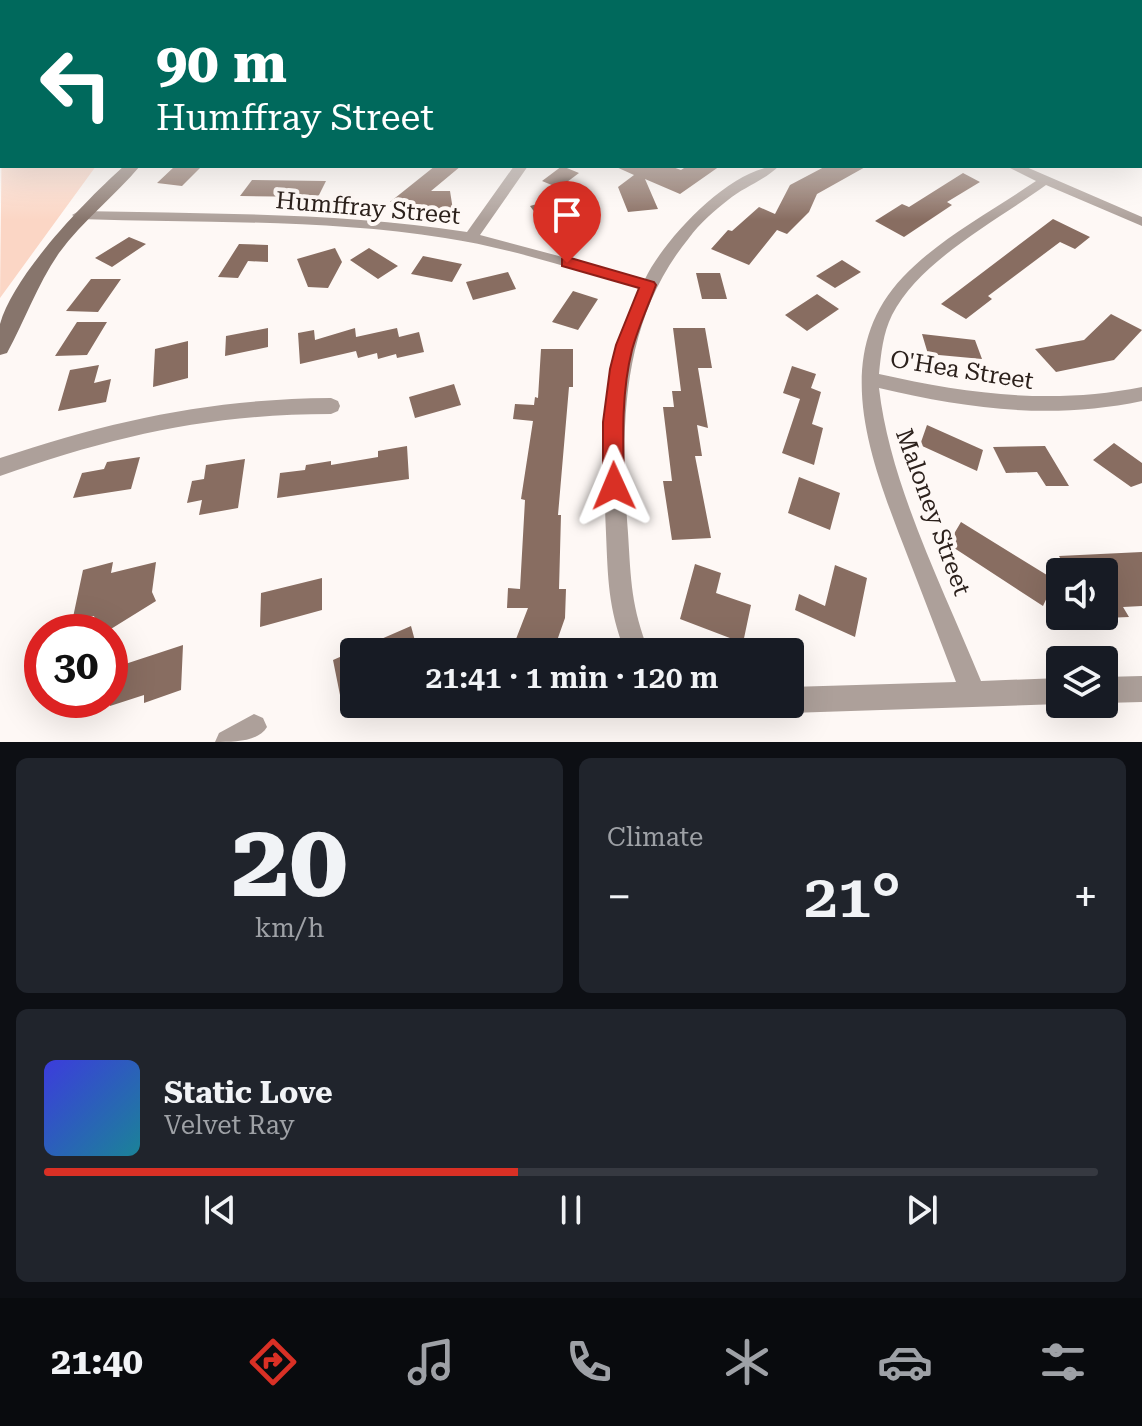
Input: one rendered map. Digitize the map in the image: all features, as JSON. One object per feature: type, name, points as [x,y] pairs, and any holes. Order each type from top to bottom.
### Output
[{"type":"street","points":[[0,348],[25,293],[79,215],[131,168]]},
{"type":"street","points":[[471,238],[519,168]]},
{"type":"street","points":[[632,638],[624,617],[614,486],[613,422],[624,345],[648,285],[682,235],[708,209],[769,168]]},
{"type":"street","points":[[1017,168],[1142,222]]},
{"type":"street","name":"Maloney Street","points":[[974,694],[876,439],[869,379],[880,324],[906,283],[1044,181]]},
{"type":"street","name":"Humffray Street","points":[[79,215],[390,227],[471,238],[648,285]]},
{"type":"street","name":"O'Hea Street","points":[[869,379],[956,398],[1027,407],[1105,404],[1142,394]]},
{"type":"street","points":[[0,467],[76,440],[180,415],[245,407],[331,406]]},
{"type":"street","points":[[1118,690],[1142,689]]},
{"type":"street","points":[[804,700],[1046,691]]},
{"type":"street","points":[[228,742],[254,727]]},
{"type":"shaded area","points":[[1,168],[95,168],[0,298]]},
{"type":"building","points":[[173,168],[200,168],[182,186],[157,183]]},
{"type":"building","points":[[432,168],[459,168],[431,191],[450,191],[453,210],[426,213],[396,208],[401,202],[390,202]]},
{"type":"building","points":[[559,168],[579,173],[559,188],[542,181]]},
{"type":"building","points":[[618,168],[717,168],[680,194],[645,179],[658,209],[628,212],[618,187],[634,175]]},
{"type":"building","points":[[822,168],[863,168],[817,194],[809,212],[787,234],[777,230],[749,265],[711,249],[728,230],[732,231],[759,207],[775,214],[790,185]]},
{"type":"building","points":[[963,173],[980,182],[947,202],[952,205],[904,237],[875,221],[902,204],[909,207]]},
{"type":"building","points":[[252,180],[326,181],[318,197],[240,196]]},
{"type":"building","points":[[554,199],[571,219],[542,222],[530,206]]},
{"type":"building","points":[[1053,219],[1090,237],[1075,249],[1060,242],[988,296],[992,299],[966,319],[941,304]]},
{"type":"building","points":[[129,237],[146,244],[112,267],[95,258]]},
{"type":"building","points":[[239,244],[268,245],[268,262],[248,261],[238,278],[218,277]]},
{"type":"building","points":[[335,248],[342,262],[328,288],[308,287],[297,259]]},
{"type":"building","points":[[369,248],[398,266],[378,279],[350,260]]},
{"type":"building","points":[[423,256],[462,264],[452,282],[411,274]]},
{"type":"building","points":[[842,260],[861,272],[835,288],[816,276]]},
{"type":"building","points":[[508,272],[516,289],[473,300],[466,282]]},
{"type":"building","points":[[696,273],[720,273],[727,299],[702,299]]},
{"type":"building","points":[[91,279],[121,279],[98,312],[66,311]]},
{"type":"building","points":[[573,291],[598,299],[578,330],[552,322]]},
{"type":"building","points":[[817,294],[839,309],[807,331],[785,315]]},
{"type":"building","points":[[1111,314],[1142,330],[1114,360],[1056,372],[1035,349],[1084,340]]},
{"type":"building","points":[[77,322],[107,322],[87,355],[55,356]]},
{"type":"building","points":[[268,328],[268,347],[225,356],[226,336]]},
{"type":"building","points":[[355,328],[356,337],[397,328],[399,337],[419,332],[424,352],[378,359],[377,353],[358,358],[356,351],[300,364],[298,333],[314,330],[315,340]]},
{"type":"building","points":[[673,328],[705,328],[712,368],[698,368],[708,428],[697,425],[702,456],[695,456],[711,538],[672,540],[663,481],[672,481],[663,407],[674,407],[672,391],[681,391]]},
{"type":"building","points":[[922,334],[975,340],[982,359],[928,354]]},
{"type":"building","points":[[188,341],[188,378],[153,387],[155,349]]},
{"type":"building","points":[[541,349],[573,349],[573,387],[569,387],[558,515],[561,515],[559,589],[566,589],[565,618],[558,638],[516,638],[528,608],[507,608],[508,588],[520,589],[525,500],[521,499],[533,421],[513,419],[515,404],[534,405],[535,397],[538,398]]},
{"type":"building","points":[[99,365],[94,383],[111,379],[106,402],[58,411],[70,370]]},
{"type":"building","points":[[792,366],[816,374],[811,388],[821,392],[812,424],[823,428],[814,465],[782,453],[800,399],[783,393]]},
{"type":"building","points":[[454,384],[461,405],[415,418],[409,397]]},
{"type":"building","points":[[927,425],[983,450],[977,471],[920,445]]},
{"type":"building","points":[[1114,443],[1142,463],[1142,483],[1131,487],[1093,460]]},
{"type":"building","points":[[407,446],[409,479],[277,498],[280,473],[305,470],[306,465],[331,461],[331,465],[378,457],[378,451]]},
{"type":"building","points":[[1045,446],[1069,486],[1046,486],[1037,472],[1006,473],[993,447]]},
{"type":"building","points":[[140,457],[131,489],[73,498],[82,473],[104,469],[107,462]]},
{"type":"building","points":[[245,459],[238,508],[199,515],[202,500],[187,503],[192,481],[204,479],[206,465]]},
{"type":"building","points":[[799,477],[840,493],[830,530],[788,513]]},
{"type":"building","points":[[961,522],[1046,574],[1043,606],[948,544]]},
{"type":"building","points":[[1142,552],[1142,606],[1123,607],[1129,617],[1118,617],[1118,558],[1059,556]]},
{"type":"building","points":[[113,562],[111,573],[156,562],[152,592],[156,601],[128,618],[128,614],[74,614],[83,570]]},
{"type":"building","points":[[695,564],[721,573],[716,593],[751,605],[744,638],[730,638],[680,619]]},
{"type":"building","points":[[835,565],[867,578],[855,637],[795,610],[799,594],[825,606]]},
{"type":"building","points":[[322,578],[322,610],[260,627],[261,593]]},
{"type":"building","points":[[411,626],[414,638],[383,638]]},
{"type":"building","points":[[183,645],[181,690],[144,703],[144,695],[128,700],[128,663]]},
{"type":"building","points":[[340,657],[340,695],[333,660]]},
{"type":"route","points":[[567,263],[648,285],[624,345],[619,369],[613,422],[614,486]]}]
